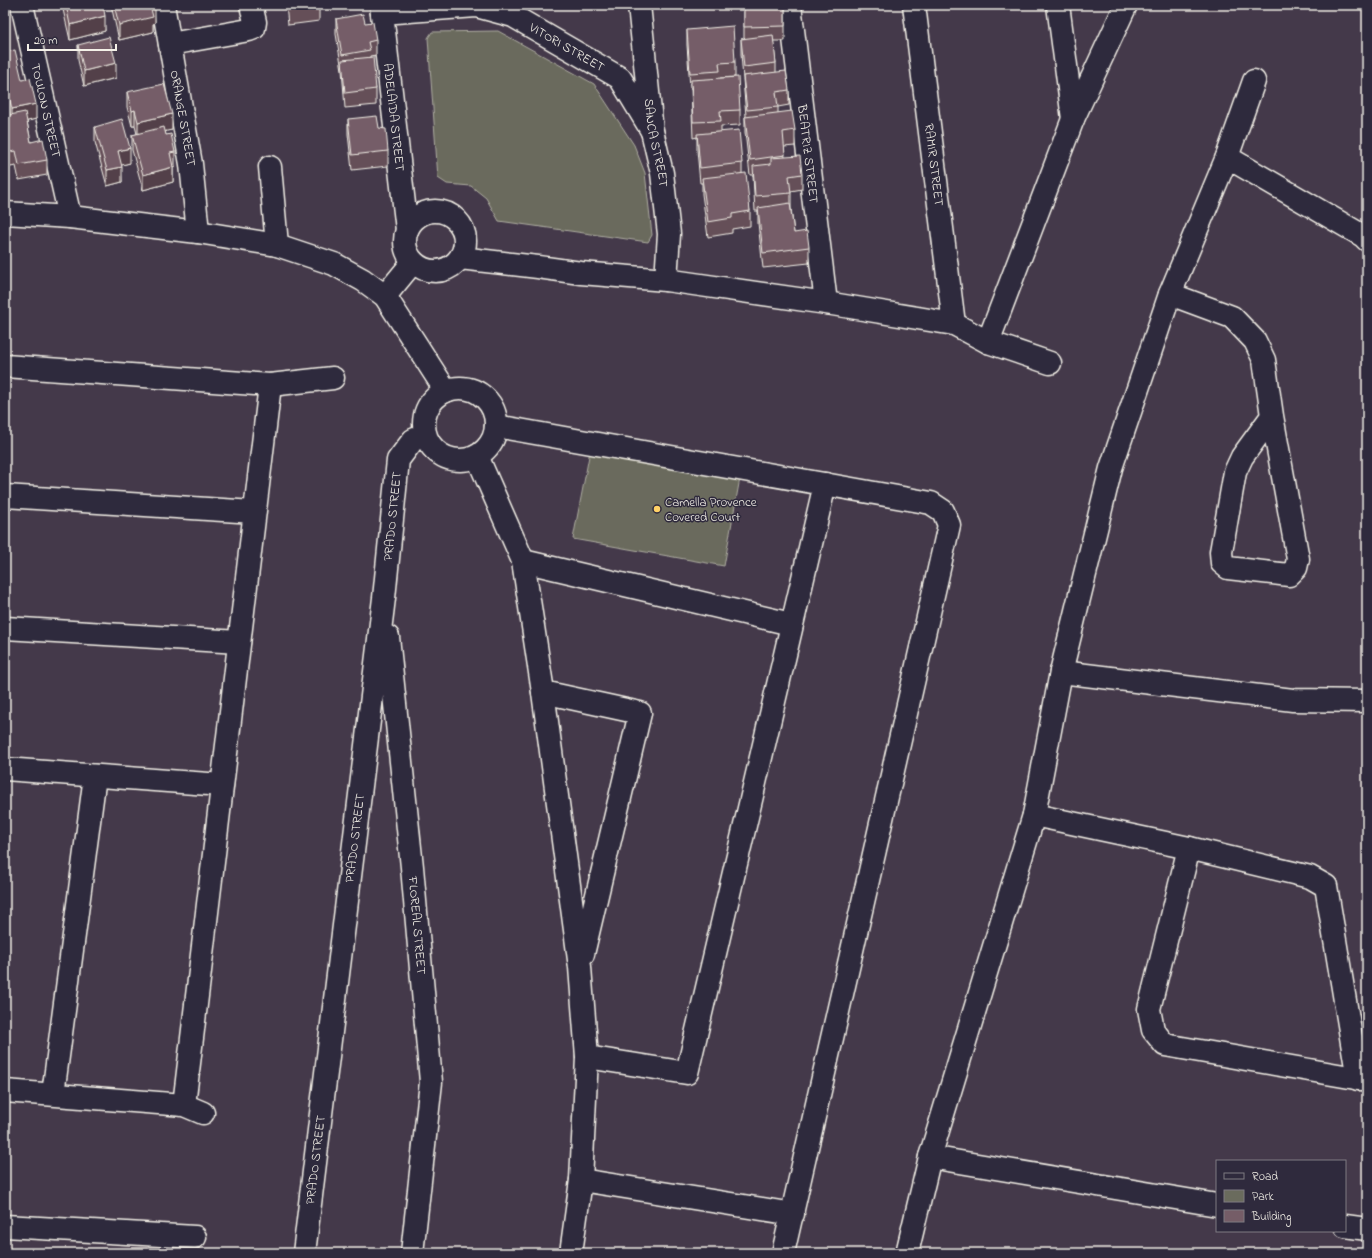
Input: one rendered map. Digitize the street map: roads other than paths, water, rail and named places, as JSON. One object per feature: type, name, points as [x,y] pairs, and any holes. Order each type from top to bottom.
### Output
[{"type":"street","name":"TOULON STREET","points":[[22,5],[70,217]]},
{"type":"street","name":"ORANGE STREET","points":[[163,5],[191,164],[198,232]]},
{"type":"street","points":[[170,44],[254,28],[255,22],[251,5]]},
{"type":"street","name":"SANCA STREET","points":[[639,5],[652,131],[662,173],[669,234],[666,280]]},
{"type":"street","name":"BEATRIZ STREET","points":[[790,5],[826,303]]},
{"type":"street","name":"RAMIR STREET","points":[[914,5],[954,324]]},
{"type":"street","points":[[1058,5],[1073,119]]},
{"type":"street","points":[[988,342],[1073,119],[1126,5]]},
{"type":"street","name":"VITORI STREET","points":[[381,9],[476,6],[512,10],[620,78],[652,131]]},
{"type":"street","name":"ADELAIDA STREET","points":[[381,9],[407,230]]},
{"type":"street","points":[[907,1253],[930,1157],[1034,815],[1061,672],[1111,468],[1170,294],[1227,157],[1254,81]]},
{"type":"street","points":[[1227,157],[1363,236],[1367,240]]},
{"type":"street","points":[[270,167],[277,245]]},
{"type":"street","points":[[440,211],[449,214],[458,220],[466,239],[465,249],[460,258],[449,269],[433,272],[426,270],[413,262],[408,255],[405,239],[407,230],[412,222],[420,215],[440,211]]},
{"type":"street","points":[[5,213],[70,217],[198,232],[277,245],[334,264],[363,280],[385,296],[446,391]]},
{"type":"street","points":[[460,258],[666,280],[826,303],[954,324],[988,342],[1050,363]]},
{"type":"street","points":[[385,296],[413,262]]},
{"type":"street","points":[[1170,294],[1232,317],[1255,341],[1264,360],[1272,416],[1298,559],[1296,568],[1289,575],[1228,568],[1222,563],[1220,552],[1235,472],[1242,457],[1272,416]]},
{"type":"street","points":[[5,366],[270,385],[333,378]]},
{"type":"street","points":[[5,1091],[53,1094],[194,1109],[222,785],[270,385]]},
{"type":"street","points":[[458,388],[471,390],[482,395],[490,404],[495,415],[496,426],[493,438],[487,449],[477,456],[465,460],[452,460],[440,455],[431,446],[425,435],[424,422],[427,410],[435,398],[446,391],[458,388]]},
{"type":"street","points":[[496,426],[931,503],[943,511],[949,525],[783,1253]]},
{"type":"street","name":"PRADO STREET","points":[[304,1253],[384,598],[398,460],[413,440],[425,435]]},
{"type":"street","points":[[477,456],[523,561],[543,692],[580,967],[587,1057],[581,1180],[571,1253]]},
{"type":"street","points":[[587,1057],[687,1073],[825,484]]},
{"type":"street","points":[[5,496],[254,512]]},
{"type":"street","points":[[523,561],[791,624]]},
{"type":"street","name":"FLOREAL STREET","points":[[384,598],[412,867],[431,1082],[412,1253]]},
{"type":"street","points":[[5,628],[239,642]]},
{"type":"street","points":[[1061,672],[1293,700],[1367,702]]},
{"type":"street","points":[[543,692],[640,713],[580,967]]},
{"type":"street","points":[[5,769],[222,785]]},
{"type":"street","points":[[53,1094],[95,776]]},
{"type":"street","points":[[1034,815],[1189,848],[1310,877],[1326,886],[1363,1080],[1165,1044],[1153,1030],[1149,1009],[1189,848]]},
{"type":"street","points":[[930,1157],[1216,1205]]},
{"type":"street","points":[[581,1180],[793,1214]]},
{"type":"street","points":[[5,1226],[163,1244],[195,1237]]},
{"type":"street","points":[[1346,1226],[1367,1229]]},
{"type":"place","name":"Camella Provence Covered Court","points":[[657,509]]}]
